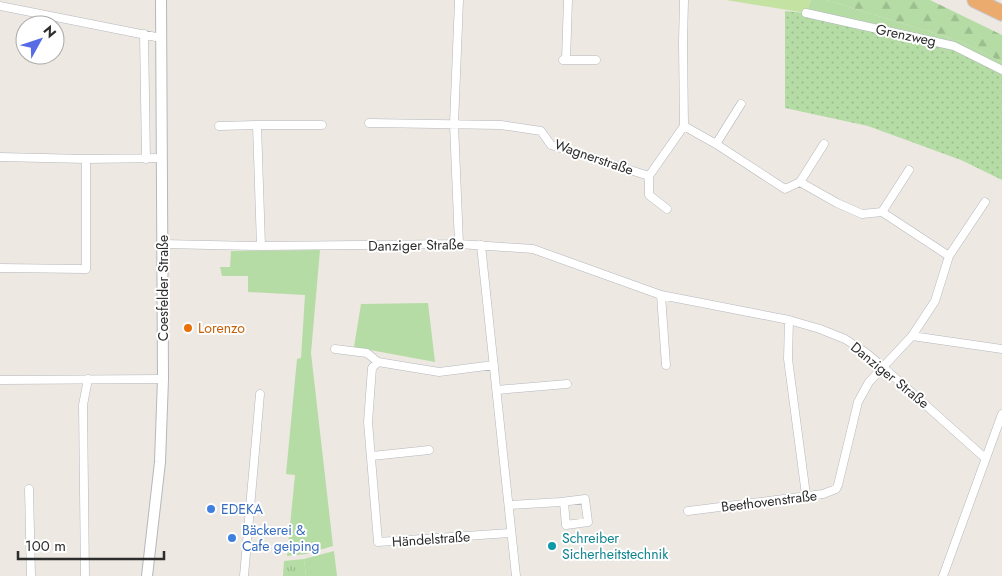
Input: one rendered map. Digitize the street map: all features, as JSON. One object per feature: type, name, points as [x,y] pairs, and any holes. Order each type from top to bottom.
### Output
[{"type":"highway","points":[[975,0],[1002,13]]},
{"type":"street","name":"Coesfelder Straße","points":[[147,576],[160,462],[163,379],[161,0]]},
{"type":"street","points":[[459,0],[454,124],[459,244]]},
{"type":"street","points":[[568,0],[564,60],[596,60]]},
{"type":"street","points":[[684,0],[682,43],[684,126],[716,144],[785,189],[800,182],[824,144]]},
{"type":"street","points":[[0,6],[161,38]]},
{"type":"street","name":"Grenzweg","points":[[806,13],[954,46],[1002,70]]},
{"type":"street","points":[[144,34],[146,159]]},
{"type":"street","points":[[716,144],[741,104]]},
{"type":"street","name":"Wagnerstraße","points":[[369,123],[501,125],[541,131],[551,145],[649,176]]},
{"type":"street","points":[[257,125],[261,246]]},
{"type":"street","points":[[219,126],[322,125]]},
{"type":"street","name":"Wagnerstraße","points":[[667,209],[649,195],[649,176],[684,126]]},
{"type":"street","points":[[0,157],[162,158]]},
{"type":"street","points":[[0,268],[86,269],[86,159]]},
{"type":"street","points":[[882,212],[908,170]]},
{"type":"street","points":[[800,182],[837,203],[862,214],[882,212],[949,256]]},
{"type":"street","points":[[883,366],[912,336],[935,301],[949,256],[985,202]]},
{"type":"street","name":"Danziger Straße","points":[[163,244],[261,246],[481,244],[533,249],[661,295],[789,320],[820,328],[845,339],[883,366],[985,458]]},
{"type":"street","points":[[481,244],[516,576]]},
{"type":"street","points":[[661,295],[666,365]]},
{"type":"street","points":[[789,320],[788,359],[806,495]]},
{"type":"street","points":[[912,336],[1002,348]]},
{"type":"street","points":[[335,349],[367,353],[378,362],[438,372],[494,365]]},
{"type":"street","name":"Händelstraße","points":[[378,362],[372,368],[368,422],[378,542],[511,533]]},
{"type":"street","name":"Beethovenstraße","points":[[688,511],[823,494],[836,489],[858,402],[869,382],[883,366]]},
{"type":"street","points":[[85,576],[83,405],[88,379]]},
{"type":"street","points":[[0,380],[163,379]]},
{"type":"street","points":[[497,390],[567,384]]},
{"type":"street","points":[[244,576],[260,394]]},
{"type":"street","points":[[943,576],[1002,414]]},
{"type":"street","points":[[372,456],[429,450]]},
{"type":"street","points":[[29,489],[31,576]]},
{"type":"street","points":[[510,505],[564,502]]},
{"type":"green space","points":[[726,0],[811,0],[806,13]]},
{"type":"green space","points":[[811,0],[826,0],[960,41],[1002,62],[1002,70],[806,13]]},
{"type":"green space","points":[[826,0],[930,0],[1002,35],[1002,62],[960,41]]},
{"type":"green space","points":[[785,11],[806,13],[938,42],[1002,70],[1002,180],[961,160],[868,126],[785,108]]},
{"type":"green space","points":[[320,250],[311,353],[333,546],[306,554],[287,556],[295,475],[286,474],[297,359],[301,358],[305,295],[248,292],[248,276],[222,276],[220,267],[230,267],[231,251]]},
{"type":"green space","points":[[428,303],[435,362],[354,347],[361,304]]},
{"type":"green space","points":[[334,551],[337,576],[306,576],[304,559]]},
{"type":"green space","points":[[304,559],[306,576],[283,576],[284,561]]},
{"type":"place","name":"Lorenzo","points":[[188,328]]},
{"type":"place","name":"EDEKA","points":[[211,509]]},
{"type":"place","name":"Bäckerei & Cafe geiping","points":[[232,538]]},
{"type":"place","name":"Schreiber Sicherheitstechnik","points":[[552,546]]}]
